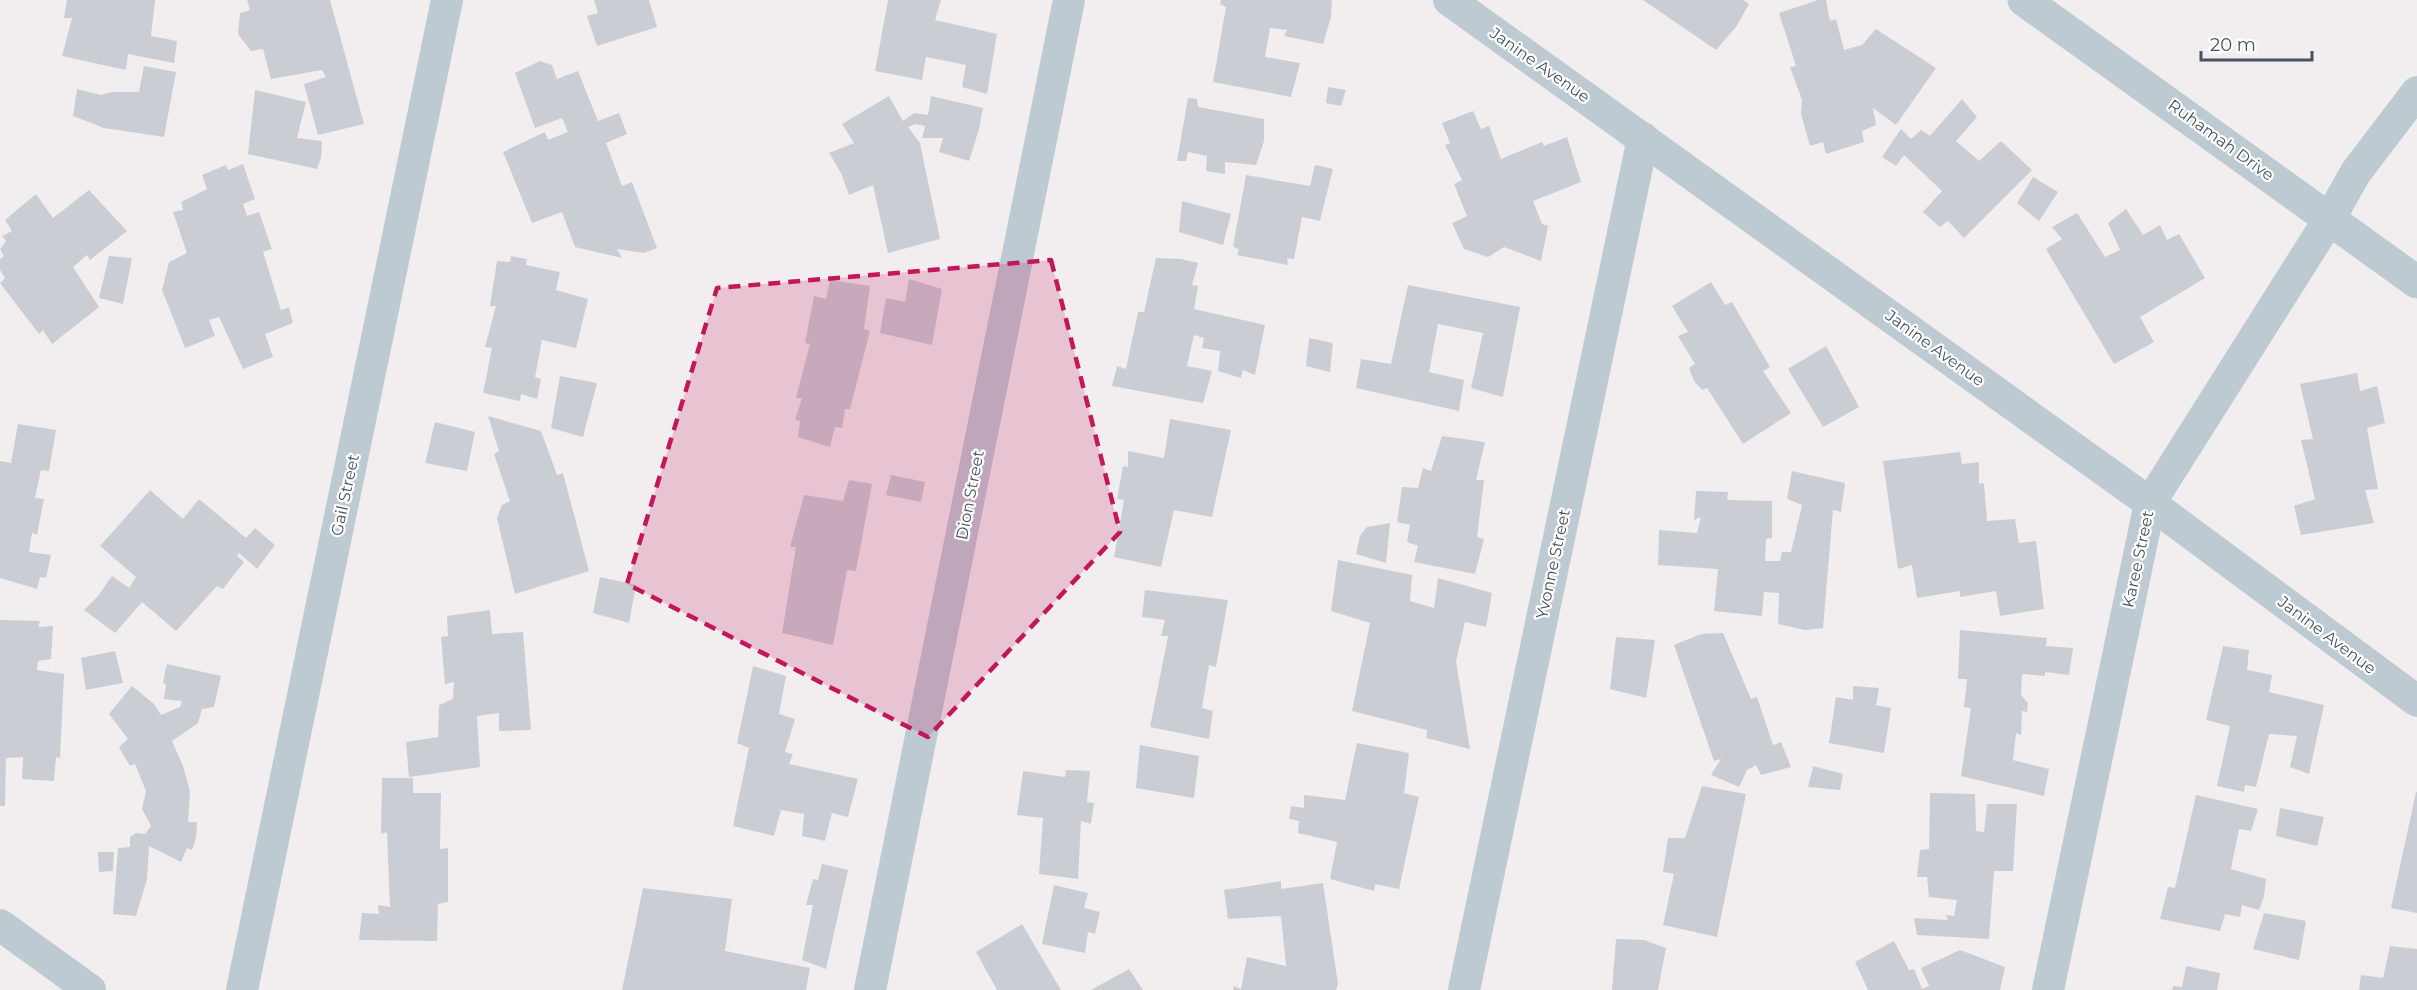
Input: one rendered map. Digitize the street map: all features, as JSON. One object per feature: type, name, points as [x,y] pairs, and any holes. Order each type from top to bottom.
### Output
[{"type":"street","name":"Gail Street","points":[[242,990],[447,0]]},
{"type":"street","name":"Dion Street","points":[[870,990],[1070,0]]},
{"type":"street","name":"Janine Avenue","points":[[1449,0],[2150,503],[2417,701]]},
{"type":"street","name":"Ruhamah Drive","points":[[2024,0],[2417,282]]},
{"type":"street","name":"Karee Street","points":[[2048,990],[2150,503],[2330,218],[2356,172],[2417,92]]},
{"type":"street","name":"Yvonne Street","points":[[1464,990],[1643,138]]},
{"type":"street","points":[[0,925],[90,990]]},
{"type":"highlighted area","points":[[1051,260],[1120,532],[928,737],[627,584],[717,288]]},
{"type":"building","points":[[67,0],[155,0],[151,36],[177,41],[174,63],[128,54],[126,70],[62,56],[72,18],[64,18]]},
{"type":"building","points":[[247,0],[330,0],[364,124],[318,135],[304,84],[326,77],[322,70],[271,79],[263,49],[251,51],[238,34],[240,13],[250,10]]},
{"type":"building","points":[[594,0],[649,0],[657,27],[597,46],[587,16],[598,13]]},
{"type":"building","points":[[888,0],[941,0],[935,20],[997,34],[987,94],[962,87],[966,65],[926,57],[922,80],[875,71]]},
{"type":"building","points":[[1221,0],[1332,0],[1331,17],[1323,44],[1284,36],[1287,30],[1270,28],[1265,57],[1300,63],[1291,97],[1213,82],[1226,7],[1220,4]]},
{"type":"building","points":[[1643,0],[1743,0],[1749,4],[1736,27],[1716,50]]},
{"type":"building","points":[[1818,0],[1826,0],[1830,21],[1836,19],[1844,50],[1862,45],[1876,29],[1936,68],[1896,125],[1873,108],[1876,125],[1862,131],[1864,142],[1826,154],[1823,142],[1810,146],[1801,114],[1802,100],[1790,67],[1796,66],[1779,13]]},
{"type":"building","points":[[540,61],[552,65],[557,79],[578,71],[598,121],[619,113],[627,134],[606,143],[622,186],[632,182],[657,248],[644,253],[617,249],[622,258],[575,247],[562,212],[532,223],[503,152],[545,132],[548,140],[568,132],[562,118],[535,128],[515,73]]},
{"type":"building","points":[[144,66],[176,72],[164,137],[104,128],[73,116],[77,89],[101,95],[112,92],[139,92]]},
{"type":"building","points":[[1328,87],[1346,90],[1341,106],[1326,103]]},
{"type":"building","points":[[255,90],[306,102],[297,138],[322,141],[321,158],[317,169],[248,154]]},
{"type":"building","points":[[889,96],[903,121],[914,113],[928,115],[931,96],[983,108],[969,161],[939,152],[943,138],[922,138],[925,126],[915,124],[908,127],[920,143],[940,239],[888,253],[873,185],[849,195],[841,173],[829,153],[854,143],[842,124]]},
{"type":"building","points":[[1188,98],[1197,99],[1198,107],[1264,119],[1264,141],[1256,165],[1225,162],[1225,174],[1206,171],[1207,156],[1188,152],[1186,161],[1177,161]]},
{"type":"building","points":[[1962,99],[1977,117],[1956,141],[1979,161],[2001,141],[2032,170],[1964,238],[1948,221],[1940,227],[1923,212],[1942,191],[1904,155],[1896,166],[1882,157],[1901,129],[1911,139],[1921,130],[1930,136]]},
{"type":"building","points":[[1473,111],[1481,129],[1489,126],[1501,159],[1542,142],[1544,146],[1567,137],[1581,182],[1533,201],[1542,224],[1548,226],[1541,261],[1504,247],[1488,257],[1464,249],[1452,223],[1467,216],[1454,184],[1462,180],[1445,145],[1450,143],[1442,123]]},
{"type":"building","points":[[243,164],[255,199],[243,204],[247,216],[259,212],[272,249],[263,252],[281,310],[289,307],[293,323],[265,334],[273,357],[243,369],[219,317],[209,320],[215,336],[185,348],[162,290],[169,262],[187,253],[173,212],[183,210],[181,202],[207,189],[202,175],[226,165],[228,170]]},
{"type":"building","points":[[1315,165],[1333,169],[1320,221],[1302,217],[1294,259],[1287,258],[1288,265],[1237,255],[1239,250],[1233,246],[1246,175],[1310,186]]},
{"type":"building","points":[[2033,177],[2058,192],[2039,221],[2017,203]]},
{"type":"building","points":[[89,190],[127,231],[90,260],[87,255],[73,267],[99,307],[52,344],[43,330],[39,334],[0,283],[5,278],[0,270],[0,259],[4,256],[0,249],[6,241],[2,236],[12,231],[5,220],[36,194],[53,218]]},
{"type":"building","points":[[1182,201],[1231,214],[1223,245],[1179,232]]},
{"type":"building","points":[[2126,209],[2143,235],[2160,225],[2167,240],[2179,234],[2205,278],[2140,317],[2154,342],[2114,364],[2046,249],[2062,239],[2052,227],[2077,213],[2105,257],[2120,250],[2108,223]]},
{"type":"building","points":[[109,256],[132,258],[123,304],[99,298]]},
{"type":"building","points":[[511,256],[527,259],[526,265],[560,272],[556,290],[588,299],[576,348],[542,340],[535,377],[541,379],[537,399],[521,394],[520,401],[483,393],[492,348],[485,347],[496,306],[490,306],[497,261],[510,262]]},
{"type":"building","points":[[1156,258],[1181,259],[1198,263],[1192,285],[1198,286],[1194,309],[1265,325],[1255,375],[1243,370],[1241,378],[1218,371],[1220,351],[1202,348],[1204,338],[1194,335],[1187,366],[1212,371],[1203,403],[1112,386],[1117,366],[1126,369],[1138,312],[1144,312]]},
{"type":"building","points":[[909,279],[942,289],[932,345],[880,333],[886,298],[905,302]]},
{"type":"building","points":[[830,280],[870,286],[864,329],[870,331],[850,409],[845,409],[842,428],[835,427],[830,447],[798,437],[800,421],[795,420],[802,398],[796,398],[810,344],[805,343],[814,296],[826,299]]},
{"type":"building","points":[[1711,282],[1725,305],[1732,302],[1770,367],[1763,371],[1791,413],[1743,444],[1707,388],[1702,390],[1694,381],[1689,368],[1695,364],[1678,336],[1688,332],[1672,306]]},
{"type":"building","points":[[1408,285],[1520,307],[1503,397],[1471,388],[1483,333],[1438,324],[1429,372],[1464,380],[1459,411],[1356,388],[1361,359],[1391,364]]},
{"type":"building","points":[[1309,338],[1333,343],[1330,372],[1306,366]]},
{"type":"building","points":[[1826,346],[1859,407],[1823,427],[1788,369]]},
{"type":"building","points":[[2357,373],[2360,391],[2377,386],[2385,423],[2367,428],[2378,489],[2365,490],[2374,523],[2301,535],[2294,506],[2315,499],[2301,440],[2313,439],[2300,384]]},
{"type":"building","points":[[560,376],[597,383],[583,437],[551,428]]},
{"type":"building","points":[[488,416],[541,431],[557,475],[563,473],[589,571],[515,594],[497,518],[502,505],[510,501],[494,454],[499,451]]},
{"type":"building","points":[[1170,419],[1231,430],[1212,517],[1174,510],[1161,567],[1114,557],[1124,500],[1117,499],[1123,466],[1128,467],[1128,451],[1164,458]]},
{"type":"building","points":[[435,422],[475,432],[467,471],[425,463]]},
{"type":"building","points":[[18,424],[56,430],[49,471],[41,470],[35,498],[44,499],[37,535],[32,533],[29,552],[51,555],[46,578],[40,577],[37,589],[0,578],[0,461],[11,463]]},
{"type":"building","points":[[1442,436],[1485,442],[1476,480],[1484,480],[1477,537],[1484,539],[1475,574],[1414,562],[1418,546],[1407,542],[1410,525],[1397,522],[1402,487],[1418,488],[1423,468],[1431,471]]},
{"type":"building","points":[[1960,452],[1962,464],[1979,462],[1979,484],[1984,483],[1987,521],[2015,519],[2019,543],[2036,541],[2044,609],[2000,616],[1996,591],[1960,597],[1960,591],[1917,598],[1912,565],[1898,569],[1883,461]]},
{"type":"building","points":[[1792,471],[1845,483],[1841,512],[1833,510],[1823,628],[1805,630],[1778,624],[1779,593],[1764,592],[1762,616],[1714,611],[1718,569],[1658,565],[1659,530],[1697,533],[1701,517],[1694,520],[1696,491],[1728,492],[1727,500],[1772,501],[1772,538],[1766,539],[1765,561],[1780,561],[1782,552],[1791,552],[1802,505],[1787,499]]},
{"type":"building","points":[[891,475],[925,482],[921,502],[886,495]]},
{"type":"building","points":[[849,480],[872,484],[856,571],[847,570],[833,645],[782,633],[796,547],[790,547],[804,495],[843,501]]},
{"type":"building","points":[[150,490],[183,519],[199,499],[246,538],[255,528],[275,545],[257,569],[239,553],[237,556],[244,562],[223,589],[217,586],[176,631],[142,602],[115,633],[84,610],[98,596],[112,576],[129,588],[136,577],[100,546]]},
{"type":"building","points":[[1390,523],[1386,563],[1356,554],[1360,536],[1367,527]]},
{"type":"building","points":[[1338,560],[1412,575],[1410,601],[1434,608],[1438,578],[1492,593],[1486,627],[1465,622],[1456,661],[1470,749],[1426,738],[1427,730],[1352,711],[1370,623],[1331,611]]},
{"type":"building","points":[[600,577],[636,585],[629,623],[593,613]]},
{"type":"building","points":[[1145,590],[1228,600],[1216,667],[1209,665],[1202,708],[1213,711],[1209,739],[1150,727],[1168,636],[1161,636],[1165,620],[1142,617]]},
{"type":"building","points":[[490,610],[492,634],[523,632],[531,730],[499,731],[499,713],[477,716],[480,767],[409,777],[406,742],[438,737],[439,705],[453,699],[454,682],[445,684],[441,637],[448,636],[447,616]]},
{"type":"building","points":[[0,620],[40,621],[38,627],[53,626],[51,659],[38,661],[37,670],[64,674],[60,758],[56,757],[54,781],[22,779],[23,757],[6,758],[5,806],[0,806]]},
{"type":"building","points":[[1960,630],[2047,638],[2046,646],[2073,648],[2069,675],[2045,672],[2045,676],[2022,674],[2021,695],[2028,703],[2027,712],[2022,711],[2021,735],[2016,733],[2013,760],[2049,769],[2044,796],[1961,776],[1971,708],[1964,707],[1967,679],[1958,679]]},
{"type":"building","points":[[1723,633],[1751,699],[1757,697],[1773,745],[1781,742],[1791,767],[1761,775],[1756,765],[1747,770],[1739,787],[1711,775],[1721,759],[1714,761],[1674,645],[1701,634]]},
{"type":"building","points":[[1616,637],[1655,640],[1646,698],[1610,689]]},
{"type":"building","points":[[2223,646],[2249,650],[2247,670],[2272,675],[2269,692],[2324,705],[2309,774],[2290,767],[2297,736],[2269,734],[2256,787],[2245,785],[2244,792],[2217,786],[2230,726],[2206,720]]},
{"type":"building","points":[[115,651],[123,683],[86,690],[81,658]]},
{"type":"building","points":[[167,664],[221,676],[214,707],[202,709],[198,723],[172,741],[183,766],[190,792],[188,822],[197,822],[196,838],[192,850],[187,848],[181,862],[149,846],[147,879],[136,916],[113,914],[118,848],[130,847],[130,837],[136,833],[145,834],[151,826],[142,809],[146,791],[135,764],[130,766],[119,747],[128,739],[109,714],[132,686],[154,704],[161,715],[180,707],[182,701],[164,699],[166,685],[163,682]]},
{"type":"building","points":[[753,666],[786,676],[779,714],[795,719],[785,752],[793,754],[789,764],[858,779],[848,817],[832,813],[825,841],[802,836],[804,814],[781,810],[774,836],[733,826],[749,748],[737,743]]},
{"type":"building","points":[[1853,686],[1879,688],[1876,705],[1891,708],[1884,753],[1829,743],[1836,697],[1853,700]]},
{"type":"building","points":[[1357,743],[1409,753],[1404,793],[1419,797],[1399,889],[1375,884],[1374,891],[1330,879],[1337,842],[1298,833],[1299,821],[1289,819],[1291,806],[1304,808],[1304,795],[1345,800]]},
{"type":"building","points":[[1140,745],[1199,756],[1194,798],[1136,788]]},
{"type":"building","points":[[1813,766],[1843,774],[1840,790],[1808,787]]},
{"type":"building","points":[[1066,770],[1090,771],[1087,802],[1094,803],[1091,824],[1081,821],[1078,879],[1039,874],[1043,818],[1017,815],[1023,771],[1065,777]]},
{"type":"building","points":[[382,778],[413,778],[413,793],[441,793],[440,849],[448,848],[448,902],[438,904],[437,941],[359,940],[362,913],[379,914],[378,905],[390,907],[387,832],[381,834]]},
{"type":"building","points":[[1702,786],[1746,794],[1717,937],[1663,925],[1674,874],[1663,872],[1668,838],[1685,838]]},
{"type":"building","points":[[2417,792],[2417,913],[2391,908]]},
{"type":"building","points":[[1930,793],[1975,794],[1976,831],[1984,832],[1987,804],[2017,804],[2013,871],[1994,871],[1989,939],[1917,935],[1914,918],[1948,920],[1946,915],[1954,916],[1957,900],[1929,897],[1927,877],[1917,877],[1920,850],[1929,849]]},
{"type":"building","points":[[2196,795],[2258,809],[2251,831],[2239,829],[2231,869],[2266,879],[2264,896],[2259,910],[2242,905],[2240,917],[2225,914],[2220,931],[2160,919],[2168,887],[2175,888]]},
{"type":"building","points":[[2280,808],[2324,817],[2317,846],[2276,836]]},
{"type":"building","points":[[98,852],[114,852],[113,871],[99,872]]},
{"type":"building","points":[[822,864],[848,870],[826,969],[802,960],[813,905],[806,905],[813,879],[818,880]]},
{"type":"building","points":[[1281,881],[1281,889],[1323,883],[1338,984],[1336,990],[1233,990],[1234,986],[1241,989],[1247,957],[1286,966],[1281,916],[1228,919],[1224,890]]},
{"type":"building","points":[[1054,885],[1088,893],[1084,908],[1100,912],[1095,934],[1088,932],[1085,953],[1042,944]]},
{"type":"building","points":[[643,888],[732,899],[725,951],[810,968],[806,990],[622,990]]},
{"type":"building","points":[[2264,913],[2306,921],[2299,960],[2253,949]]},
{"type":"building","points":[[1022,924],[1061,990],[997,990],[976,952]]},
{"type":"building","points":[[1616,939],[1644,940],[1666,948],[1658,990],[1612,990]]},
{"type":"building","points":[[1894,941],[1909,970],[1914,969],[1922,989],[1929,986],[1921,968],[1960,950],[2005,967],[2000,990],[1868,990],[1855,962]]},
{"type":"building","points":[[2390,946],[2417,949],[2417,990],[2359,990],[2361,975],[2383,978]]},
{"type":"building","points":[[2186,966],[2220,973],[2217,990],[2172,990],[2173,986],[2182,987]]},
{"type":"building","points":[[1129,969],[1143,990],[1091,990]]}]
